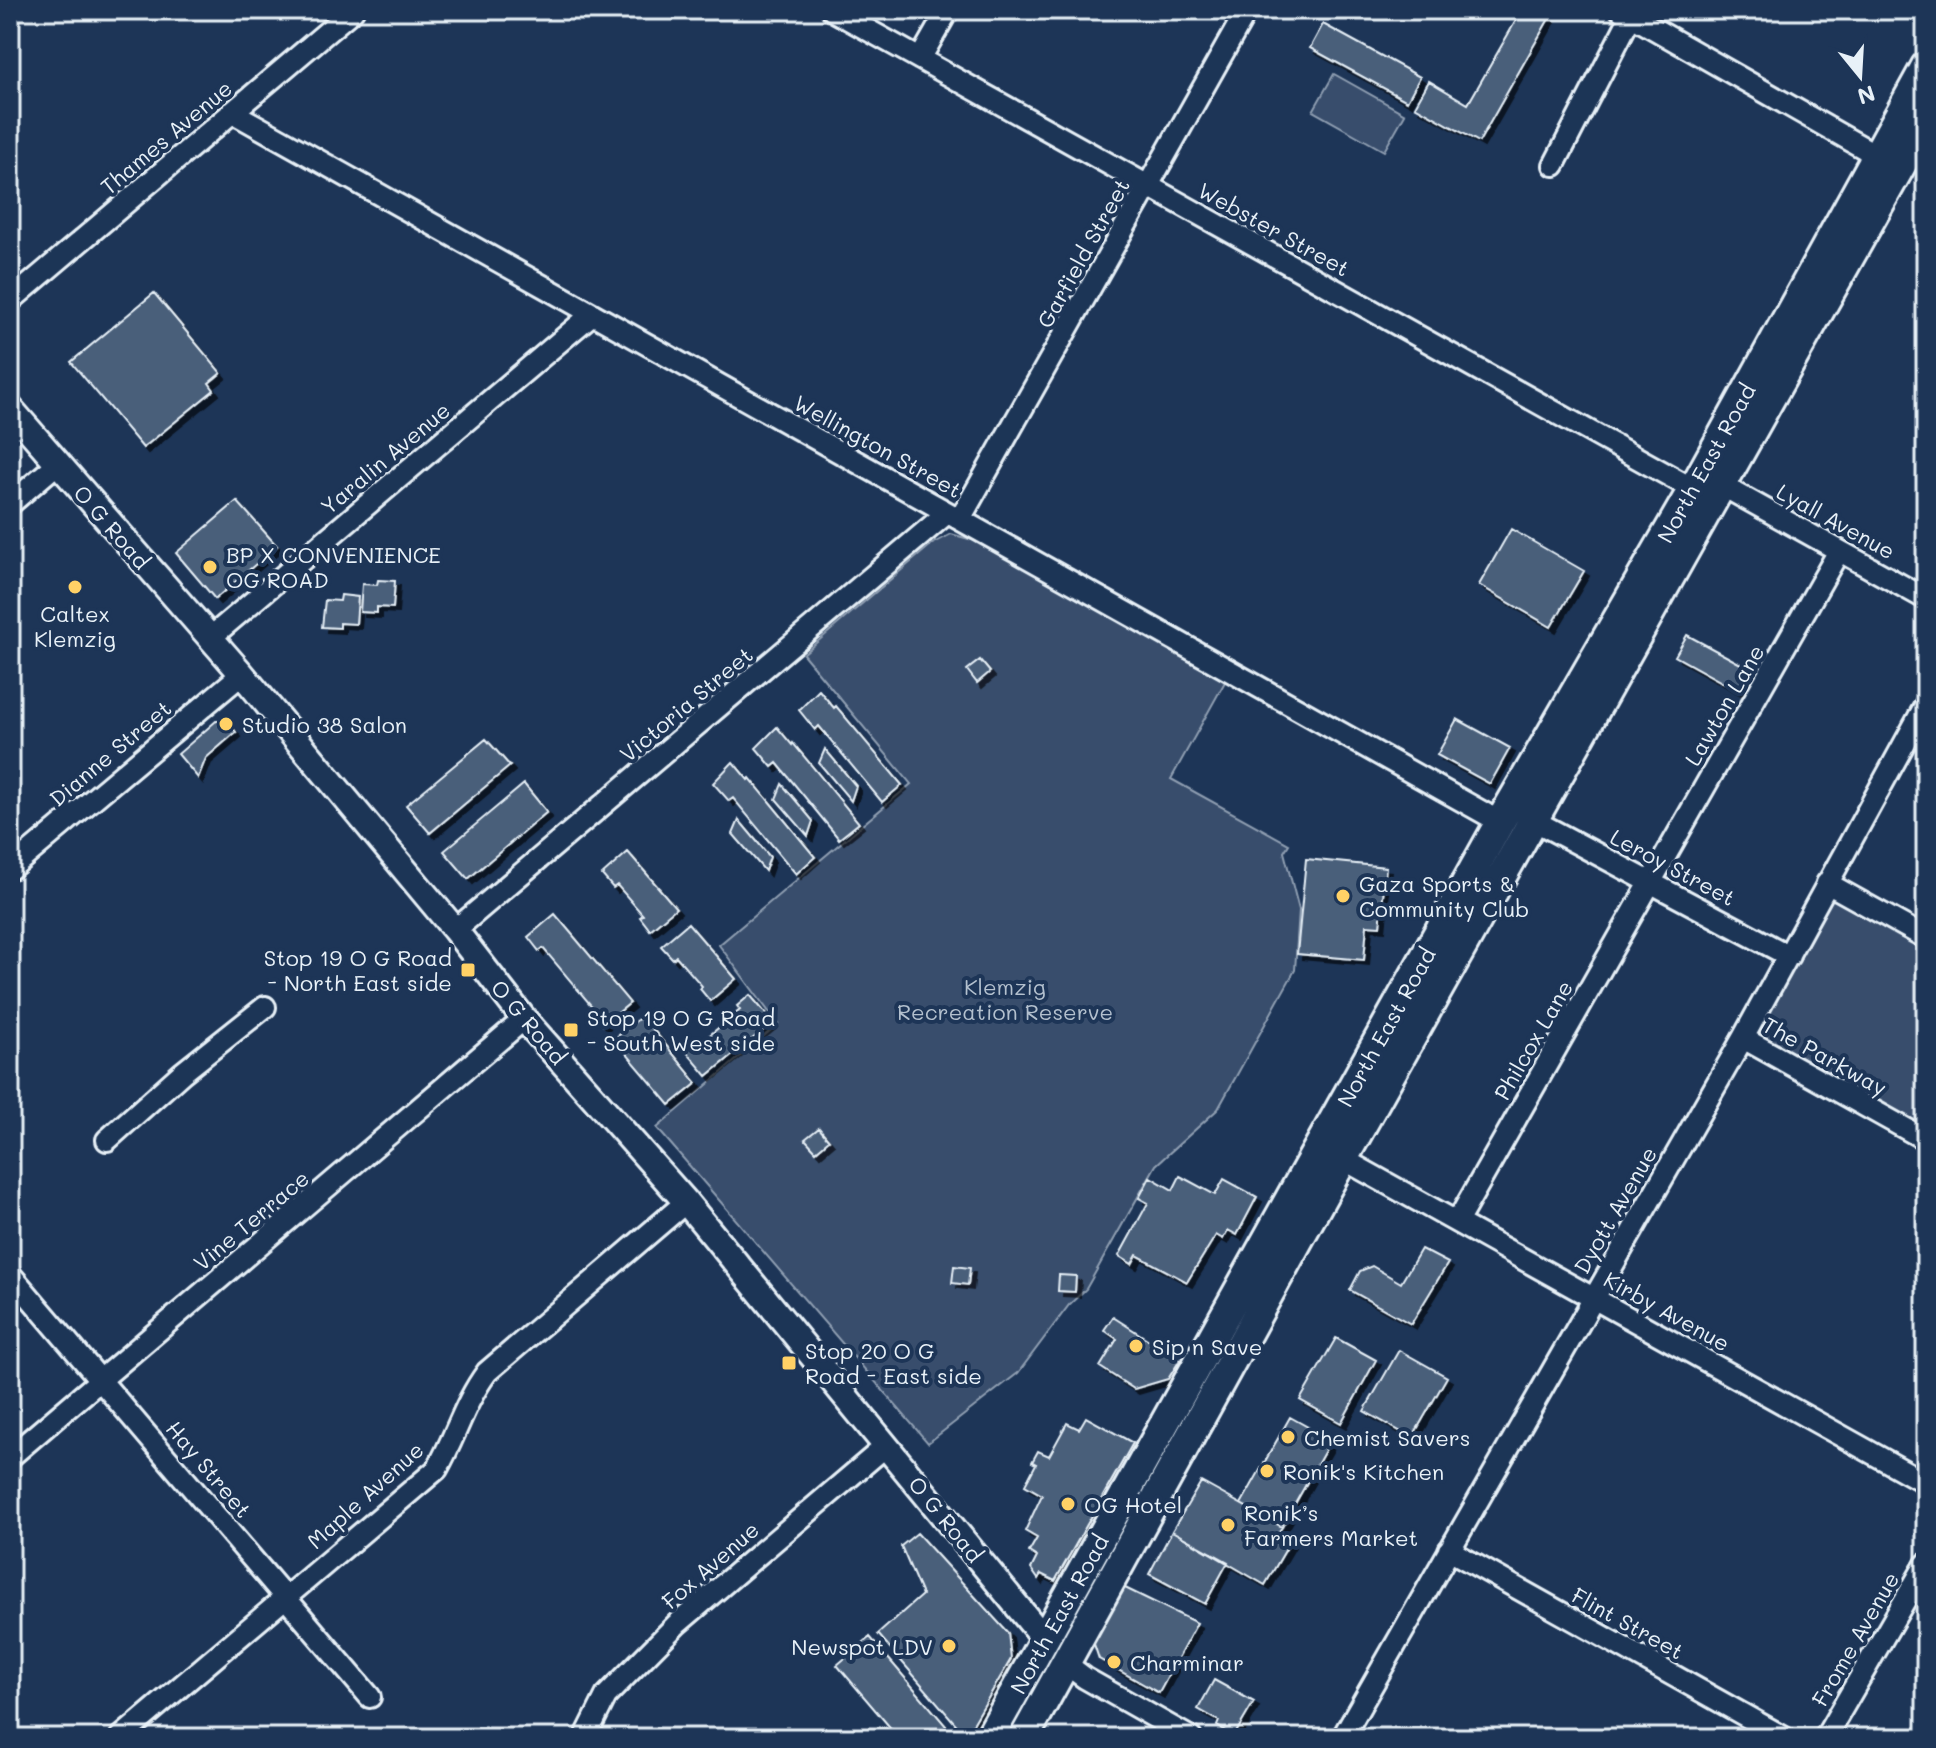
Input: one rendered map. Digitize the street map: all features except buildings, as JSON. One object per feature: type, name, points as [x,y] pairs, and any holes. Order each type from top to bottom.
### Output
[{"type":"highway","name":"North East Road","points":[[989,1738],[1331,1152],[1535,821],[1723,486],[1888,161],[1926,66]]},
{"type":"highway","name":"North East Road","points":[[1024,1738],[1500,822],[1888,161],[1926,121]]},
{"type":"highway","points":[[1693,489],[1723,486]]},
{"type":"highway","points":[[1500,822],[1535,821]]},
{"type":"highway","points":[[1045,1640],[1065,1663]]},
{"type":"main road","name":"O G Road","points":[[10,408],[242,674],[455,930],[524,1019],[686,1202],[1045,1640]]},
{"type":"street","name":"Thames Avenue","points":[[10,301],[353,10]]},
{"type":"street","name":"Webster Street","points":[[832,10],[1693,489]]},
{"type":"street","points":[[920,59],[948,10]]},
{"type":"street","name":"Garfield Street","points":[[954,516],[1148,186],[1247,10]]},
{"type":"street","points":[[1554,165],[1626,13],[1888,161]]},
{"type":"street","name":"Wellington Street","points":[[232,112],[1500,822]]},
{"type":"street","name":"Yaralin Avenue","points":[[210,638],[591,315]]},
{"type":"street","points":[[10,504],[57,464]]},
{"type":"street","name":"Lyall Avenue","points":[[1723,486],[1926,599]]},
{"type":"street","name":"Victoria Street","points":[[455,930],[954,516]]},
{"type":"street","name":"Lawton Lane","points":[[1651,883],[1839,551]]},
{"type":"street","name":"Dianne Street","points":[[10,869],[242,674]]},
{"type":"street","name":"Dyott Avenue","points":[[1342,1738],[1743,1038],[1926,704]]},
{"type":"street","name":"Leroy Street","points":[[1535,821],[1789,956]]},
{"type":"street","name":"Philcox Lane","points":[[1457,1222],[1651,883]]},
{"type":"street","points":[[1827,883],[1926,938]]},
{"type":"street","points":[[107,1140],[182,1073],[265,1007]]},
{"type":"street","name":"Vine Terrace","points":[[10,1457],[524,1019]]},
{"type":"street","name":"The Parkway","points":[[1743,1038],[1926,1140]]},
{"type":"street","name":"Kirby Avenue","points":[[1331,1152],[1926,1483]]},
{"type":"street","name":"Maple Avenue","points":[[120,1738],[437,1469],[470,1396],[487,1372],[686,1202]]},
{"type":"street","name":"Hay Street","points":[[10,1274],[370,1697]]},
{"type":"street","name":"Fox Avenue","points":[[585,1738],[606,1696],[677,1624],[887,1445]]},
{"type":"street","name":"Flint Street","points":[[1449,1550],[1785,1738]]},
{"type":"street","name":"Frome Avenue","points":[[1825,1738],[1926,1564]]},
{"type":"street","points":[[1065,1663],[1085,1678],[1191,1738]]},
{"type":"green space","points":[[1334,74],[1405,114],[1384,151],[1313,111]]},
{"type":"green space","name":"Klemzig Recreation Reserve","points":[[951,534],[976,541],[1226,680],[1171,779],[1289,844],[1284,852],[1299,910],[1295,970],[1218,1109],[1156,1165],[1086,1289],[1069,1305],[1018,1373],[928,1443],[657,1128],[778,1024],[719,945],[911,784],[803,654],[932,544]]},
{"type":"green space","points":[[1829,884],[1926,939],[1926,1140],[1743,1038]]},
{"type":"place","name":"BP X CONVENIENCE OG ROAD","points":[[210,567]]},
{"type":"place","name":"Caltex Klemzig","points":[[75,587]]},
{"type":"place","name":"Studio 38 Salon","points":[[226,724]]},
{"type":"place","name":"Gaza Sports & Community Club","points":[[1343,896]]},
{"type":"place","name":"Stop 19 O G Road - North East side","points":[[468,970]]},
{"type":"place","name":"Stop 19 O G Road - South West side","points":[[571,1030]]},
{"type":"place","name":"Sip n Save","points":[[1136,1346]]},
{"type":"place","name":"Stop 20 O G Road - East side","points":[[789,1363]]},
{"type":"place","name":"Chemist Savers","points":[[1288,1437]]},
{"type":"place","name":"Ronik's Kitchen","points":[[1267,1471]]},
{"type":"place","name":"OG Hotel","points":[[1068,1504]]},
{"type":"place","name":"Ronik’s Farmers Market","points":[[1228,1525]]},
{"type":"place","name":"Newspot LDV","points":[[949,1646]]},
{"type":"place","name":"Charminar","points":[[1114,1662]]}]
